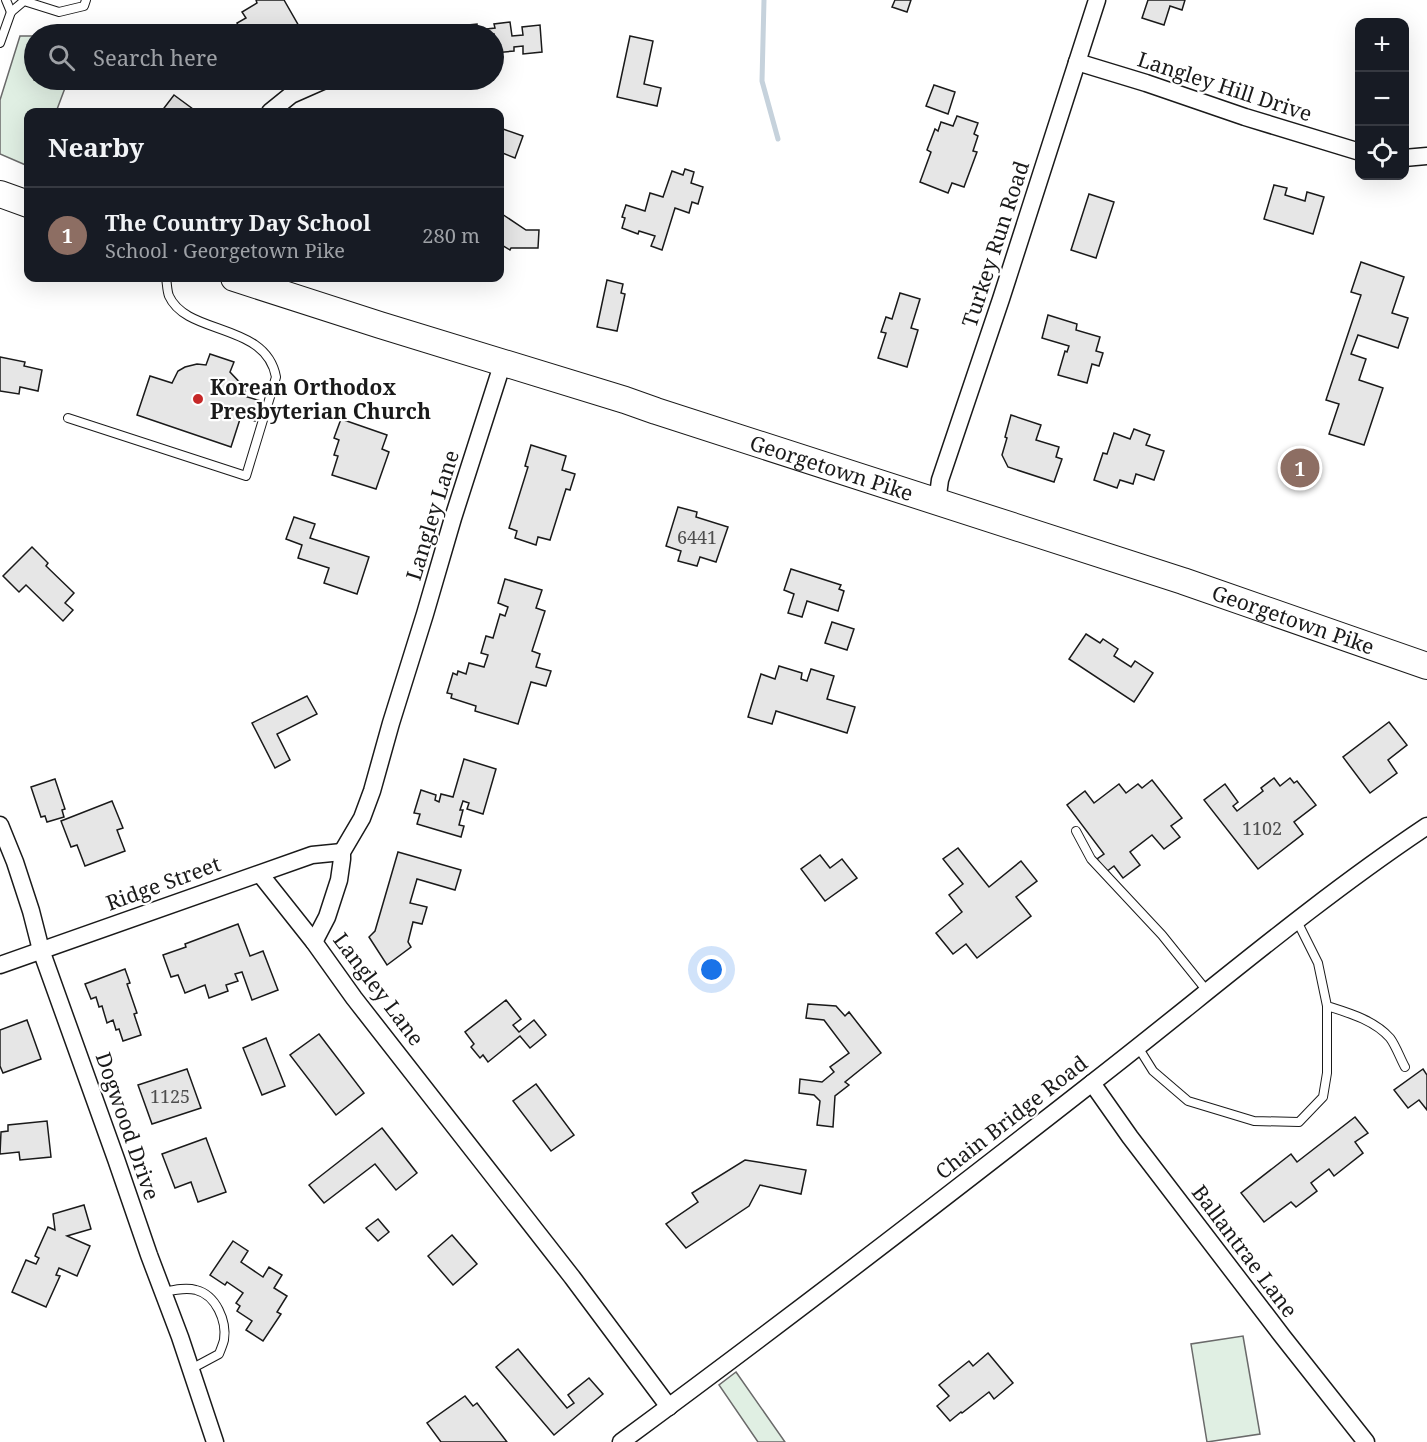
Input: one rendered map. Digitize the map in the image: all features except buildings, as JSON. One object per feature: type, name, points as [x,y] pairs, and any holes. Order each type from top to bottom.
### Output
[{"type":"main road","points":[[0,194],[24,203]]},
{"type":"main road","name":"Georgetown Pike","points":[[246,282],[625,400],[1183,581],[1427,666]]},
{"type":"street","name":"Turkey Run Road","points":[[937,502],[940,480],[1002,299],[1097,0]]},
{"type":"street","name":"Langley Hill Drive","points":[[1077,62],[1355,151]]},
{"type":"street","points":[[275,108],[291,95],[302,90]]},
{"type":"street","points":[[1409,158],[1427,156]]},
{"type":"street","name":"Langley Lane","points":[[503,362],[453,518],[372,791],[362,818],[342,852],[339,880],[327,917],[314,942],[354,998],[572,1277],[669,1407]]},
{"type":"street","name":"Dogwood Drive","points":[[0,825],[15,862],[41,950],[215,1442]]},
{"type":"street","name":"Chain Bridge Road","points":[[621,1442],[1092,1083],[1384,854],[1427,826]]},
{"type":"street","name":"Ridge Street","points":[[0,965],[312,855],[342,852]]},
{"type":"street","points":[[260,874],[314,942]]},
{"type":"street","name":"Ballantrae Lane","points":[[1092,1083],[1144,1156],[1366,1442]]},
{"type":"lane","points":[[6,0],[11,12]]},
{"type":"lane","points":[[0,44],[11,12],[24,2],[59,12],[84,6],[86,0]]},
{"type":"lane","points":[[68,418],[246,476],[276,377],[274,367],[261,350],[236,334],[182,313],[169,296],[167,282]]},
{"type":"lane","points":[[1076,831],[1091,859],[1162,935],[1207,991]]},
{"type":"lane","points":[[1138,1046],[1153,1071],[1188,1101],[1254,1121],[1299,1122],[1323,1097],[1327,1073],[1327,1006],[1318,963],[1297,921]]},
{"type":"lane","points":[[1327,1006],[1353,1014],[1374,1025],[1390,1039],[1405,1067]]},
{"type":"lane","points":[[163,1292],[183,1289],[197,1290],[213,1300],[223,1317],[224,1340],[219,1354],[190,1369]]},
{"type":"green space","points":[[20,36],[24,36],[24,90],[64,90],[58,108],[24,108],[24,164],[0,154],[0,100]]},
{"type":"green space","points":[[1243,1336],[1260,1434],[1207,1442],[1191,1344]]},
{"type":"green space","points":[[736,1372],[785,1442],[758,1442],[719,1385]]},
{"type":"waterway","points":[[764,0],[762,81],[778,139]]},
{"type":"place","name":"Korean Orthodox Presbyterian Church","points":[[198,399]]},
{"type":"place","name":"The Country Day School","points":[[1300,468]]}]
